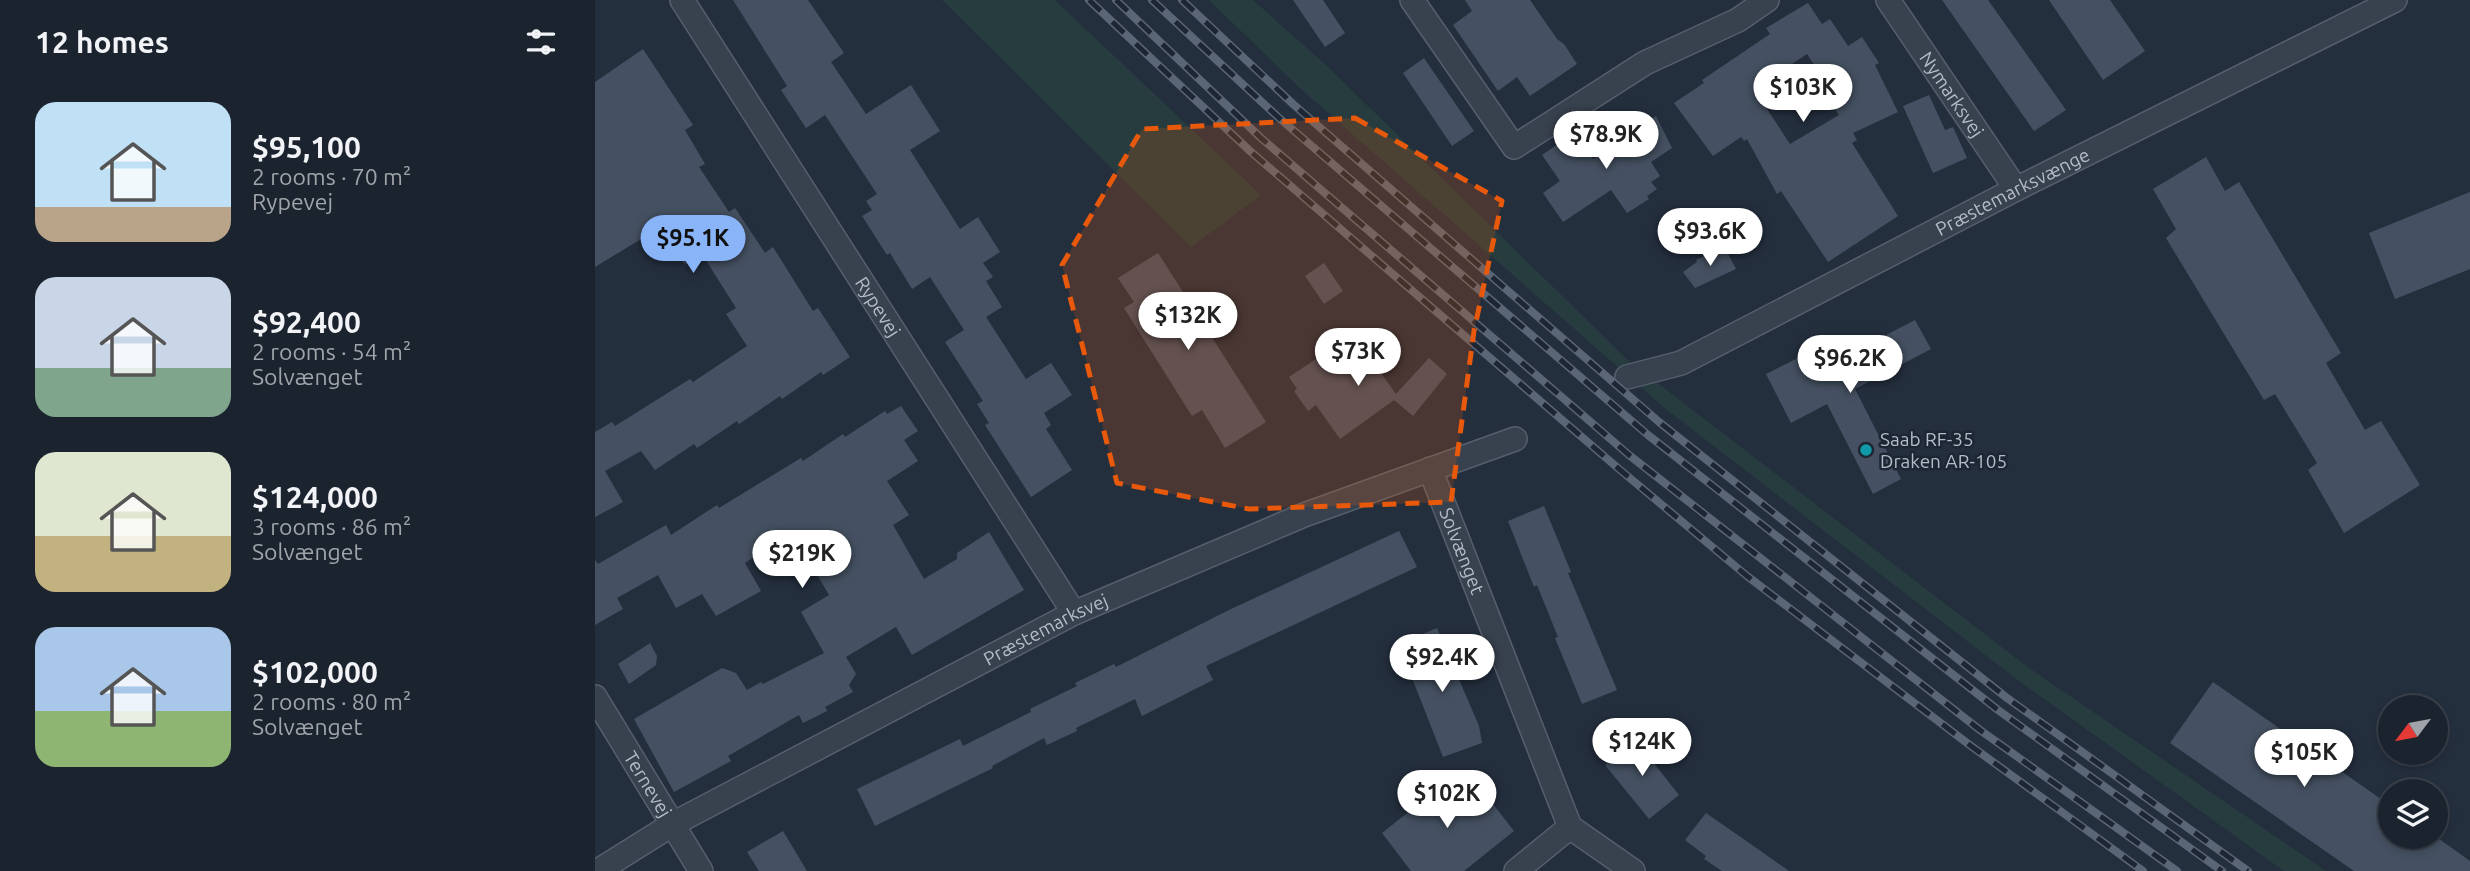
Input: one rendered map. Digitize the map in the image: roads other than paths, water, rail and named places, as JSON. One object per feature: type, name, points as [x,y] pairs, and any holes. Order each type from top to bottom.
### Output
[{"type":"street","name":"Rypevej","points":[[682,0],[1074,613]]},
{"type":"street","points":[[1412,0],[1514,147],[1645,63],[1738,20],[1767,0]]},
{"type":"street","name":"Nymarksvej","points":[[1888,0],[2016,189]]},
{"type":"street","name":"Præstemarksvænge","points":[[1627,377],[1681,363],[2016,189],[2395,0]]},
{"type":"street","name":"Præstemarksvej","points":[[599,871],[673,824],[1074,613],[1304,515],[1515,439]]},
{"type":"street","name":"Solvænget","points":[[1430,469],[1570,827]]},
{"type":"street","name":"Ternevej","points":[[595,696],[701,871]]},
{"type":"street","points":[[1516,871],[1570,827],[1633,871]]},
{"type":"railway","points":[[1089,0],[1250,151],[1747,576],[1971,746],[2143,871]]},
{"type":"railway","points":[[1116,0],[1261,138],[1629,455],[1980,730],[2177,871]]},
{"type":"railway","points":[[1152,0],[1278,117],[1648,435],[1998,710],[2222,871]]},
{"type":"railway","points":[[1182,0],[1294,105],[1659,422],[2007,698],[2248,871]]},
{"type":"place","name":"Saab RF-35 Draken AR-105","points":[[1866,450]]}]
